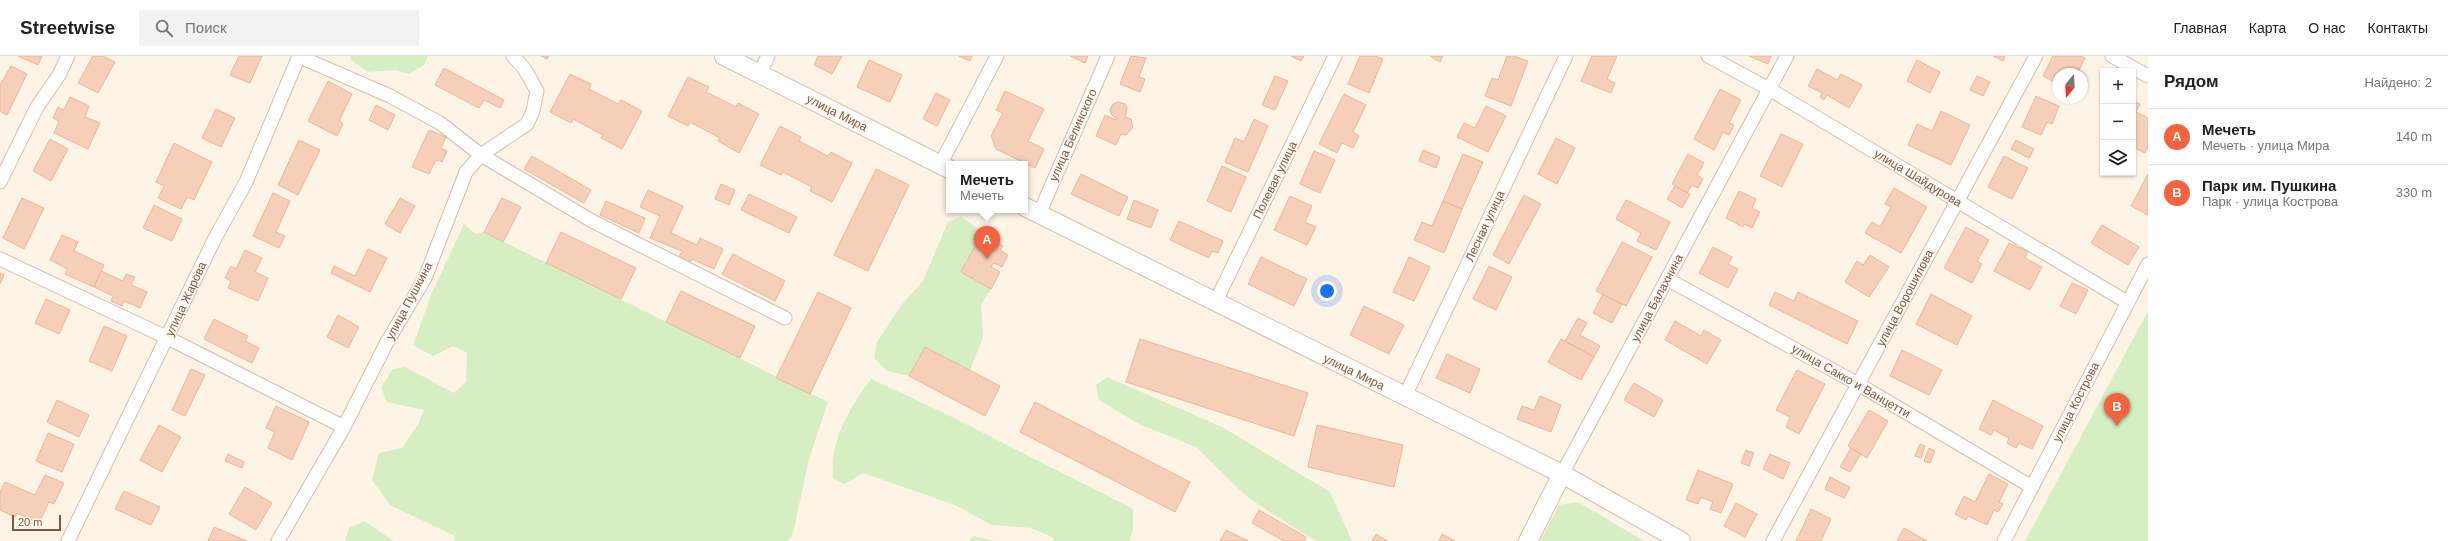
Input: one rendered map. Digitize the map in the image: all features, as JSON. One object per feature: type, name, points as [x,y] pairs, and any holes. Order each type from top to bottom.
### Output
[{"type":"street","points":[[0,182],[37,107],[59,75],[68,56]]},
{"type":"street","points":[[299,56],[390,96],[440,123],[481,155],[592,221],[785,318]]},
{"type":"street","name":"улица Жарова","points":[[68,541],[168,338],[214,240],[246,182],[299,56]]},
{"type":"street","name":"улица Пушкина","points":[[278,541],[344,427],[387,342],[425,278],[466,172],[481,155],[527,124],[535,106],[537,91],[524,68],[513,56]]},
{"type":"street","name":"улица Мира","points":[[724,56],[945,167]]},
{"type":"street","points":[[759,74],[768,56]]},
{"type":"street","points":[[948,161],[997,56]]},
{"type":"street","name":"улица Белинского","points":[[1032,211],[1108,56]]},
{"type":"street","name":"Полевая улица","points":[[1215,303],[1335,56]]},
{"type":"street","name":"Лесная улица","points":[[1405,396],[1566,56]]},
{"type":"street","name":"улица Шайдурова","points":[[1708,56],[1769,89],[2127,302]]},
{"type":"street","name":"улица Балахнина","points":[[1528,541],[1562,474],[1787,56]]},
{"type":"street","name":"улица Ворошилова","points":[[1773,541],[2036,56]]},
{"type":"street","points":[[2112,56],[2148,76]]},
{"type":"street","name":"улица Мира","points":[[1032,211],[1562,474],[1681,541]]},
{"type":"street","points":[[0,259],[168,338],[344,427]]},
{"type":"street","name":"улица Кострова","points":[[2004,541],[2148,264]]},
{"type":"street","name":"улица Сакко и Ванцетти","points":[[1667,279],[1858,384],[2032,487]]},
{"type":"green space","points":[[350,56],[428,56],[424,65],[409,74],[396,70],[368,72],[350,59]]},
{"type":"green space","points":[[960,217],[971,223],[982,234],[961,272],[991,289],[981,304],[983,337],[970,370],[925,347],[909,376],[887,371],[874,358],[877,342],[903,303],[923,281],[948,222]]},
{"type":"green space","points":[[464,224],[475,234],[484,232],[828,402],[809,459],[793,533],[788,541],[454,541],[455,536],[390,505],[372,480],[379,453],[402,448],[418,424],[424,410],[387,402],[381,387],[393,369],[405,367],[454,393],[466,382],[467,353],[453,346],[433,356],[413,345],[432,293]]},
{"type":"green space","points":[[2148,311],[2148,541],[2025,541]]},
{"type":"green space","points":[[1107,377],[1222,427],[1330,492],[1352,541],[1316,541],[1245,495],[1196,447],[1139,424],[1099,400],[1096,385]]},
{"type":"green space","points":[[871,379],[946,414],[1133,509],[1133,530],[1129,541],[1052,541],[1054,538],[1031,528],[992,525],[955,505],[863,473],[844,484],[833,478],[834,451],[838,438],[849,413]]},
{"type":"green space","points":[[1578,502],[1644,541],[1540,541],[1559,505]]},
{"type":"green space","points":[[364,521],[394,541],[345,541],[349,528]]},
{"type":"green space","points":[[973,536],[995,541],[969,541]]},
{"type":"building","points":[[18,56],[42,56],[38,65]]},
{"type":"building","points":[[93,56],[103,56],[115,62],[98,93],[78,83]]},
{"type":"building","points":[[239,56],[262,56],[250,83],[230,75]]},
{"type":"building","points":[[541,56],[549,56],[547,59]]},
{"type":"building","points":[[818,56],[842,56],[832,74],[814,65]]},
{"type":"building","points":[[959,56],[972,56],[970,61]]},
{"type":"building","points":[[1070,56],[1088,56],[1085,63]]},
{"type":"building","points":[[1131,56],[1146,58],[1139,77],[1145,79],[1140,92],[1120,84]]},
{"type":"building","points":[[1291,56],[1304,56],[1301,61]]},
{"type":"building","points":[[1360,56],[1375,56],[1383,59],[1369,93],[1348,84]]},
{"type":"building","points":[[1430,56],[1443,56],[1440,62]]},
{"type":"building","points":[[1507,56],[1514,56],[1528,61],[1511,106],[1485,96],[1492,78],[1498,80]]},
{"type":"building","points":[[1592,56],[1617,56],[1607,79],[1615,83],[1611,93],[1581,81]]},
{"type":"building","points":[[1749,56],[1771,56],[1768,64]]},
{"type":"building","points":[[1993,56],[2005,56],[2003,61]]},
{"type":"building","points":[[2053,56],[2081,56],[2085,58],[2080,68],[2052,68],[2052,81],[2043,76]]},
{"type":"building","points":[[869,60],[902,75],[890,102],[857,87]]},
{"type":"building","points":[[1917,60],[1940,72],[1930,93],[1907,81]]},
{"type":"building","points":[[11,66],[27,74],[7,115],[0,111],[0,85]]},
{"type":"building","points":[[444,68],[504,100],[500,108],[484,100],[479,108],[435,85]]},
{"type":"building","points":[[1817,69],[1837,80],[1841,74],[1862,85],[1849,108],[1827,95],[1824,100],[1820,97],[1822,93],[1808,86]]},
{"type":"building","points":[[570,74],[591,84],[589,89],[618,104],[621,100],[642,111],[622,149],[601,138],[603,135],[573,119],[571,123],[550,112]]},
{"type":"building","points":[[1275,76],[1288,81],[1275,110],[1262,105]]},
{"type":"building","points":[[1977,76],[1990,82],[1983,96],[1970,90]]},
{"type":"building","points":[[688,77],[709,87],[706,92],[736,107],[738,103],[759,114],[739,153],[718,141],[720,138],[690,122],[688,126],[668,116]]},
{"type":"building","points":[[328,81],[352,94],[339,121],[343,124],[337,136],[308,121]]},
{"type":"building","points":[[1720,89],[1741,100],[1729,123],[1734,125],[1729,135],[1723,132],[1714,150],[1694,139]]},
{"type":"building","points":[[1005,91],[1044,109],[1028,141],[1044,149],[1035,168],[1028,165],[1028,161],[1021,161],[996,149],[991,136],[1003,113],[996,110]]},
{"type":"building","points":[[936,93],[950,100],[937,126],[923,119]]},
{"type":"building","points":[[1344,94],[1366,105],[1353,132],[1359,136],[1353,148],[1342,143],[1337,153],[1319,144]]},
{"type":"building","points":[[2036,96],[2059,106],[2052,124],[2047,122],[2041,135],[2022,127]]},
{"type":"building","points":[[70,97],[89,106],[85,117],[100,123],[88,149],[54,133],[59,121],[53,118],[58,107],[64,110]]},
{"type":"building","points":[[1118,102],[1125,104],[1127,108],[1125,117],[1131,119],[1133,127],[1126,135],[1121,134],[1116,145],[1096,136],[1105,115],[1116,120],[1117,119],[1112,115],[1110,110],[1113,104]]},
{"type":"building","points":[[2136,102],[2140,104],[2136,112]]},
{"type":"building","points":[[376,105],[395,115],[388,130],[369,120]]},
{"type":"building","points":[[1486,106],[1506,116],[1488,152],[1457,137],[1464,123],[1475,128]]},
{"type":"building","points":[[216,109],[235,118],[221,147],[202,138]]},
{"type":"building","points":[[1941,111],[1970,125],[1951,165],[1908,145],[1917,124],[1932,131]]},
{"type":"building","points":[[2136,112],[2148,118],[2148,147],[2145,153],[2136,148]]},
{"type":"building","points":[[1254,119],[1268,126],[1248,172],[1225,162],[1235,138],[1244,142]]},
{"type":"building","points":[[780,126],[801,137],[799,141],[828,156],[831,152],[852,163],[832,202],[810,191],[812,187],[783,172],[781,175],[760,165]]},
{"type":"building","points":[[429,130],[446,137],[441,148],[447,151],[442,162],[436,160],[429,174],[412,167]]},
{"type":"building","points":[[1781,134],[1803,144],[1782,187],[1760,176]]},
{"type":"building","points":[[1556,138],[1575,148],[1557,184],[1538,174]]},
{"type":"building","points":[[50,139],[68,149],[51,181],[33,171]]},
{"type":"building","points":[[299,140],[320,150],[298,195],[278,185]]},
{"type":"building","points":[[2016,140],[2034,149],[2029,158],[2011,149]]},
{"type":"building","points":[[174,143],[212,162],[194,200],[187,197],[181,209],[158,198],[164,186],[156,182]]},
{"type":"building","points":[[1423,150],[1440,157],[1436,168],[1419,161]]},
{"type":"building","points":[[1314,151],[1335,160],[1320,193],[1300,184]]},
{"type":"building","points":[[1463,154],[1483,162],[1462,209],[1443,201]]},
{"type":"building","points":[[1688,154],[1704,163],[1697,175],[1703,179],[1698,188],[1692,185],[1687,193],[1672,184]]},
{"type":"building","points":[[532,156],[591,190],[584,203],[524,169]]},
{"type":"building","points":[[2004,156],[2028,168],[2012,199],[1988,187]]},
{"type":"building","points":[[1222,166],[1246,177],[1231,212],[1207,201]]},
{"type":"building","points":[[876,169],[909,185],[868,271],[834,255]]},
{"type":"building","points":[[1081,174],[1128,197],[1119,216],[1071,194]]},
{"type":"building","points":[[2148,174],[2148,215],[2131,206]]},
{"type":"building","points":[[721,184],[735,190],[729,205],[715,199]]},
{"type":"building","points":[[1675,186],[1690,194],[1682,208],[1667,199]]},
{"type":"building","points":[[1894,188],[1927,207],[1901,253],[1865,233],[1872,222],[1880,227],[1891,207],[1885,204]]},
{"type":"building","points":[[648,190],[683,206],[671,233],[697,245],[700,238],[723,249],[714,269],[692,259],[690,262],[679,257],[682,251],[650,238],[660,216],[640,207]]},
{"type":"building","points":[[1739,191],[1756,199],[1752,208],[1760,212],[1752,228],[1744,224],[1743,227],[1726,218]]},
{"type":"building","points":[[273,193],[290,201],[276,232],[285,236],[279,248],[253,236]]},
{"type":"building","points":[[749,194],[797,217],[789,233],[741,210]]},
{"type":"building","points":[[1524,195],[1541,204],[1509,264],[1493,255]]},
{"type":"building","points":[[1290,196],[1312,206],[1305,222],[1316,227],[1307,245],[1274,230]]},
{"type":"building","points":[[22,198],[44,208],[24,249],[3,238]]},
{"type":"building","points":[[400,198],[415,206],[400,233],[385,224]]},
{"type":"building","points":[[502,198],[521,207],[503,242],[484,232]]},
{"type":"building","points":[[1134,200],[1158,210],[1151,228],[1127,219]]},
{"type":"building","points":[[1626,200],[1670,222],[1656,250],[1637,241],[1641,233],[1616,219]]},
{"type":"building","points":[[606,201],[645,218],[639,233],[600,215]]},
{"type":"building","points":[[1443,201],[1462,209],[1444,253],[1414,240],[1422,222],[1432,226]]},
{"type":"building","points":[[154,205],[182,219],[172,241],[143,228]]},
{"type":"building","points":[[1179,221],[1223,241],[1218,253],[1212,251],[1209,258],[1170,240]]},
{"type":"building","points":[[2102,225],[2139,247],[2128,265],[2091,243]]},
{"type":"building","points":[[1966,227],[1989,240],[1977,261],[1982,264],[1972,283],[1944,268]]},
{"type":"building","points":[[561,232],[636,268],[621,299],[546,263]]},
{"type":"building","points":[[982,234],[1003,246],[1000,250],[1008,255],[1002,267],[994,263],[991,267],[1000,272],[991,289],[961,272]]},
{"type":"building","points":[[62,235],[78,242],[74,251],[104,265],[94,287],[65,274],[68,269],[50,260]]},
{"type":"building","points":[[1622,242],[1652,257],[1626,306],[1596,291]]},
{"type":"building","points":[[2009,243],[2028,252],[2025,258],[2042,267],[2030,290],[1994,271]]},
{"type":"building","points":[[1713,247],[1732,257],[1728,264],[1738,269],[1728,288],[1699,273]]},
{"type":"building","points":[[368,249],[387,258],[370,292],[331,273],[334,266],[355,276]]},
{"type":"building","points":[[245,250],[262,258],[255,272],[268,278],[258,301],[228,288],[231,281],[225,278],[231,266],[236,269]]},
{"type":"building","points":[[733,254],[785,281],[775,301],[722,274]]},
{"type":"building","points":[[1870,255],[1889,267],[1869,297],[1845,282],[1857,261],[1863,265]]},
{"type":"building","points":[[1261,257],[1307,279],[1294,306],[1248,284]]},
{"type":"building","points":[[1409,257],[1430,267],[1414,301],[1393,292]]},
{"type":"building","points":[[1489,266],[1512,277],[1496,310],[1473,299]]},
{"type":"building","points":[[101,271],[123,281],[126,274],[135,277],[131,285],[147,292],[140,308],[124,301],[122,306],[111,301],[113,296],[94,287]]},
{"type":"building","points":[[0,273],[4,275],[0,284]]},
{"type":"building","points":[[2072,283],[2088,290],[2076,314],[2060,306]]},
{"type":"building","points":[[681,291],[755,326],[740,358],[666,322]]},
{"type":"building","points":[[818,292],[851,308],[810,394],[776,378]]},
{"type":"building","points":[[1775,292],[1794,301],[1798,292],[1858,321],[1847,344],[1769,305]]},
{"type":"building","points":[[1603,294],[1622,304],[1612,323],[1593,313]]},
{"type":"building","points":[[1931,294],[1972,316],[1957,345],[1916,324]]},
{"type":"building","points":[[46,299],[70,310],[59,334],[35,323]]},
{"type":"building","points":[[1364,306],[1404,325],[1389,354],[1350,335]]},
{"type":"building","points":[[338,315],[359,327],[348,348],[327,337]]},
{"type":"building","points":[[1578,318],[1587,323],[1580,335],[1600,346],[1594,357],[1565,341]]},
{"type":"building","points":[[214,319],[248,336],[245,341],[259,348],[252,363],[204,339]]},
{"type":"building","points":[[1675,321],[1701,336],[1704,330],[1721,340],[1707,364],[1665,340]]},
{"type":"building","points":[[104,326],[127,336],[112,371],[89,361]]},
{"type":"building","points":[[1140,339],[1308,393],[1294,436],[1126,382]]},
{"type":"building","points":[[1561,339],[1594,357],[1581,380],[1548,362]]},
{"type":"building","points":[[925,347],[1000,386],[985,416],[909,376]]},
{"type":"building","points":[[1902,350],[1942,370],[1929,395],[1890,376]]},
{"type":"building","points":[[1447,354],[1480,369],[1470,393],[1436,378]]},
{"type":"building","points":[[191,369],[205,375],[185,416],[172,410]]},
{"type":"building","points":[[1797,370],[1825,384],[1799,434],[1786,427],[1790,417],[1776,410]]},
{"type":"building","points":[[1634,383],[1663,400],[1654,417],[1624,400]]},
{"type":"building","points":[[1540,396],[1561,405],[1551,432],[1517,419],[1522,406],[1534,410]]},
{"type":"building","points":[[57,400],[89,415],[79,437],[47,422]]},
{"type":"building","points":[[1993,400],[2043,426],[2032,449],[2019,443],[2016,448],[2007,443],[2009,438],[1994,430],[1991,435],[1979,429]]},
{"type":"building","points":[[1035,402],[1190,482],[1175,512],[1020,432]]},
{"type":"building","points":[[276,406],[309,422],[292,460],[268,448],[275,432],[266,428]]},
{"type":"building","points":[[1869,410],[1888,421],[1867,458],[1848,446]]},
{"type":"building","points":[[159,425],[181,437],[162,472],[140,460]]},
{"type":"building","points":[[1317,425],[1403,445],[1394,487],[1308,467]]},
{"type":"building","points":[[48,433],[74,444],[62,472],[36,461]]},
{"type":"building","points":[[1920,444],[1925,446],[1921,458],[1915,456]]},
{"type":"building","points":[[1851,448],[1861,454],[1850,472],[1840,467]]},
{"type":"building","points":[[1929,448],[1935,451],[1930,463],[1924,461]]},
{"type":"building","points":[[1746,450],[1754,453],[1749,466],[1741,463]]},
{"type":"building","points":[[228,454],[244,462],[242,468],[225,461]]},
{"type":"building","points":[[1770,454],[1790,463],[1783,479],[1763,469]]},
{"type":"building","points":[[1698,470],[1733,484],[1721,513],[1710,509],[1713,502],[1701,497],[1698,504],[1686,500]]},
{"type":"building","points":[[1989,474],[2008,484],[1999,502],[2003,504],[1998,512],[1994,510],[1987,525],[1968,516],[1966,520],[1955,514],[1964,496],[1975,502]]},
{"type":"building","points":[[45,475],[64,483],[54,504],[49,502],[39,523],[17,513],[15,517],[0,510],[0,492],[5,482],[35,495]]},
{"type":"building","points":[[1830,477],[1850,487],[1844,498],[1825,489]]},
{"type":"building","points":[[245,487],[272,503],[256,530],[229,514]]},
{"type":"building","points":[[124,491],[160,507],[151,525],[115,509]]},
{"type":"building","points":[[1736,503],[1757,514],[1745,537],[1724,526]]},
{"type":"building","points":[[1811,509],[1831,519],[1821,541],[1796,541]]},
{"type":"building","points":[[1259,510],[1306,537],[1304,541],[1284,541],[1252,523]]},
{"type":"building","points":[[214,527],[247,541],[208,541]]},
{"type":"building","points":[[1904,528],[1927,541],[1897,541]]},
{"type":"building","points":[[1226,530],[1248,541],[1220,541]]},
{"type":"building","points":[[1376,534],[1387,541],[1372,541]]},
{"type":"building","points":[[1442,534],[1455,541],[1439,541]]},
{"type":"place","name":"Мечеть","points":[[987,259]]},
{"type":"place","name":"Парк им. Пушкина","points":[[2117,426]]}]
